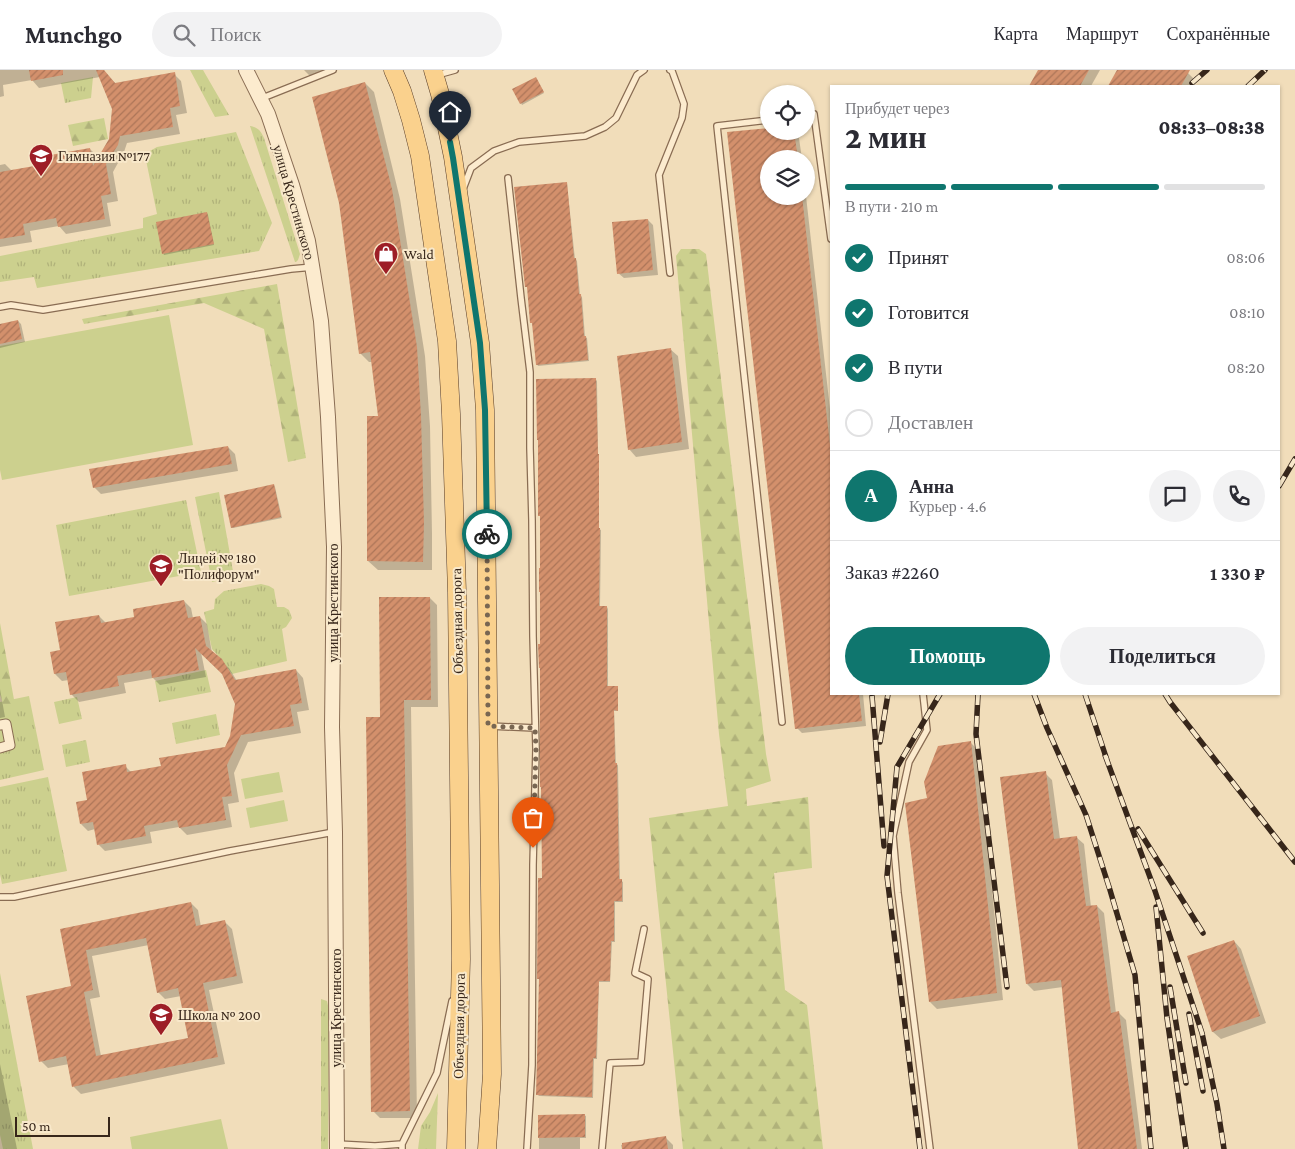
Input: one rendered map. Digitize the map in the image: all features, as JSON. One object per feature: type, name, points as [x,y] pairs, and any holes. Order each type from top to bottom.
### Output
[{"type":"main road","name":"Объездная дорога","points":[[393,70],[402,91],[420,156],[447,341],[457,592],[461,959],[456,1149]]},
{"type":"main road","points":[[434,73],[453,158],[480,343],[485,410],[492,1074],[487,1149]]},
{"type":"street","name":"улица Крестинского","points":[[246,70],[268,114],[292,185],[308,241],[322,331],[334,547],[332,728],[337,1147]]},
{"type":"street","points":[[0,725],[6,724],[10,745],[0,748]]},
{"type":"lane","points":[[260,99],[333,70]]},
{"type":"lane","points":[[434,73],[455,70]]},
{"type":"lane","points":[[459,201],[471,168],[494,151],[519,142],[585,136],[605,127],[616,118],[637,75],[644,70]]},
{"type":"lane","points":[[670,70],[684,104],[682,118],[659,175],[670,273]]},
{"type":"lane","points":[[760,121],[717,126],[782,722]]},
{"type":"lane","points":[[815,121],[830,232]]},
{"type":"lane","points":[[508,178],[530,372],[536,749],[532,1065],[527,1149]]},
{"type":"lane","points":[[0,307],[11,305],[43,310],[313,266]]},
{"type":"lane","points":[[923,695],[927,730],[909,762],[893,836],[898,894],[930,1149]]},
{"type":"lane","points":[[488,726],[535,728]]},
{"type":"lane","points":[[0,897],[14,896],[334,832]]},
{"type":"lane","points":[[602,1149],[610,1063],[641,1062],[648,979],[635,973],[644,929]]},
{"type":"lane","points":[[337,1147],[402,1147],[437,1074],[461,959]]},
{"type":"green space","points":[[190,70],[203,70],[229,115],[215,117]]},
{"type":"green space","points":[[93,77],[91,98],[65,103],[61,83]]},
{"type":"green space","points":[[104,118],[108,139],[73,146],[68,125]]},
{"type":"green space","points":[[250,126],[259,130],[264,138],[300,254],[296,262],[295,262]]},
{"type":"green space","points":[[236,132],[272,223],[259,251],[37,288],[34,277],[0,282],[0,256],[143,228],[143,218],[157,214],[146,160],[148,152],[157,147]]},
{"type":"green space","points":[[681,249],[699,249],[706,254],[766,754],[771,781],[746,789],[747,806],[808,797],[812,868],[774,873],[785,990],[807,1005],[823,1149],[683,1149],[649,818],[728,806],[719,734],[676,256]]},
{"type":"green space","points":[[277,284],[306,458],[288,462],[264,329],[204,303],[84,324],[82,319]]},
{"type":"green space","points":[[169,315],[193,445],[2,480],[0,470],[0,346]]},
{"type":"green space","points":[[219,492],[234,577],[212,582],[195,497]]},
{"type":"green space","points":[[186,500],[201,572],[69,596],[56,525]]},
{"type":"green space","points":[[261,584],[274,589],[277,607],[284,607],[289,610],[292,618],[286,627],[282,629],[287,661],[232,674],[212,649],[204,612],[214,609],[215,599],[224,591]]},
{"type":"green space","points":[[0,623],[15,705],[4,707],[0,694]]},
{"type":"green space","points":[[206,670],[211,692],[159,702],[155,681]]},
{"type":"green space","points":[[29,696],[44,770],[0,780],[0,702]]},
{"type":"green space","points":[[77,697],[82,719],[59,724],[54,702]]},
{"type":"green space","points":[[216,714],[220,735],[176,744],[172,723]]},
{"type":"green space","points":[[86,740],[90,762],[66,767],[62,745]]},
{"type":"green space","points":[[279,772],[283,792],[245,799],[241,779]]},
{"type":"green space","points":[[48,777],[67,871],[2,884],[0,874],[0,787]]},
{"type":"green space","points":[[284,800],[288,821],[250,828],[246,808]]},
{"type":"green space","points":[[0,973],[33,1149],[3,1149],[0,1135]]},
{"type":"green space","points":[[321,999],[327,1001],[329,1010],[328,1149],[321,1149]]},
{"type":"green space","points":[[438,1093],[436,1149],[418,1149],[421,1126],[430,1112]]},
{"type":"green space","points":[[221,1119],[228,1149],[132,1149],[130,1137]]},
{"type":"building","points":[[29,70],[63,70],[63,75],[31,81]]},
{"type":"building","points":[[96,70],[104,70],[115,83],[175,72],[180,106],[170,108],[173,127],[120,136],[118,145],[106,164],[111,194],[101,196],[105,219],[58,227],[56,218],[23,224],[25,235],[0,239],[0,172],[40,165],[39,157],[90,148],[93,166],[109,139],[112,109]]},
{"type":"building","points":[[1038,70],[1089,70],[1081,85],[1030,85]]},
{"type":"building","points":[[1117,70],[1190,70],[1182,85],[1109,85]]},
{"type":"building","points":[[536,77],[544,92],[520,104],[512,89]]},
{"type":"building","points":[[365,82],[392,189],[417,347],[424,523],[423,562],[367,561],[367,416],[378,416],[370,352],[359,354],[339,203],[312,97]]},
{"type":"building","points":[[760,129],[760,140],[795,140],[797,150],[760,150],[760,205],[803,205],[830,445],[830,695],[859,695],[862,721],[795,729],[727,132]]},
{"type":"building","points":[[567,182],[574,258],[576,258],[579,294],[581,294],[588,360],[536,365],[514,187]]},
{"type":"building","points":[[207,212],[214,244],[162,254],[156,222]]},
{"type":"building","points":[[648,219],[653,270],[617,274],[612,222]]},
{"type":"building","points":[[18,320],[22,339],[0,344],[0,324]]},
{"type":"building","points":[[671,348],[682,442],[628,450],[617,356]]},
{"type":"building","points":[[596,378],[600,528],[599,606],[607,606],[607,686],[618,686],[618,711],[614,710],[619,879],[622,879],[622,901],[614,901],[614,941],[611,941],[610,981],[599,981],[596,1058],[593,1058],[592,1097],[536,1095],[539,979],[537,979],[538,878],[542,878],[540,668],[538,645],[540,644],[540,516],[538,516],[536,379]]},
{"type":"building","points":[[228,446],[232,464],[93,488],[89,469]]},
{"type":"building","points":[[274,484],[281,517],[231,528],[224,495]]},
{"type":"building","points":[[379,597],[430,597],[431,700],[404,700],[410,1111],[371,1112],[366,717],[380,717]]},
{"type":"building","points":[[184,600],[188,618],[200,616],[206,646],[222,659],[235,680],[296,669],[302,703],[290,705],[294,726],[241,735],[227,765],[232,796],[222,797],[226,820],[179,828],[177,820],[144,826],[146,836],[97,845],[93,822],[80,824],[76,802],[87,800],[82,772],[126,764],[127,772],[161,766],[159,758],[225,747],[230,736],[235,704],[222,674],[195,648],[199,670],[152,678],[151,670],[117,676],[119,686],[70,695],[66,672],[54,674],[50,652],[60,650],[55,622],[99,615],[101,623],[134,617],[133,609]]},
{"type":"building","points":[[971,741],[997,993],[929,1002],[905,803],[927,798],[924,782],[938,746]]},
{"type":"building","points":[[1046,771],[1054,839],[1077,836],[1086,906],[1097,905],[1111,1013],[1119,1011],[1137,1149],[1078,1149],[1061,980],[1026,984],[1000,777]]},
{"type":"building","points":[[191,902],[196,926],[225,920],[237,976],[203,983],[218,1057],[72,1087],[66,1056],[39,1062],[26,996],[71,986],[60,929]],"holes":[[[146,938],[157,993],[178,988],[188,1038],[96,1056],[84,992],[93,990],[86,950]]]},
{"type":"building","points":[[1234,940],[1260,1016],[1212,1032],[1187,956]]},
{"type":"building","points":[[585,1114],[585,1137],[538,1138],[538,1115]]},
{"type":"building","points":[[666,1136],[668,1149],[622,1149],[622,1143]]},
{"type":"railway","points":[[1192,83],[1207,70]]},
{"type":"railway","points":[[1249,85],[1265,70]]},
{"type":"railway","points":[[1280,484],[1295,459]]},
{"type":"railway","points":[[880,742],[888,695]]},
{"type":"railway","points":[[920,1149],[887,876],[897,767],[939,695]]},
{"type":"railway","points":[[978,695],[976,734],[1007,987]]},
{"type":"railway","points":[[1034,695],[1086,815],[1135,975],[1151,1149]]},
{"type":"railway","points":[[1085,695],[1107,760]]},
{"type":"railway","points":[[1166,695],[1295,862]]},
{"type":"railway","points":[[872,696],[884,846]]},
{"type":"railway","points":[[1105,755],[1154,888],[1202,1033],[1217,1104],[1224,1149]]},
{"type":"railway","points":[[1138,829],[1203,933]]},
{"type":"railway","points":[[1156,907],[1167,1018],[1186,1149]]},
{"type":"railway","points":[[1170,987],[1186,1083]]},
{"type":"railway","points":[[1189,1014],[1203,1091]]},
{"type":"way so far","points":[[487,534],[488,726],[535,728],[533,848]]},
{"type":"place","name":"Гимназия №177","points":[[41,177]]},
{"type":"place","name":"Wald","points":[[386,275]]},
{"type":"place","name":"Лицей № 180 \"Полифорум\"","points":[[161,587]]},
{"type":"place","name":"Школа № 200","points":[[161,1036]]},
{"type":"route","points":[[450,142],[480,343],[485,410],[487,534]]}]
